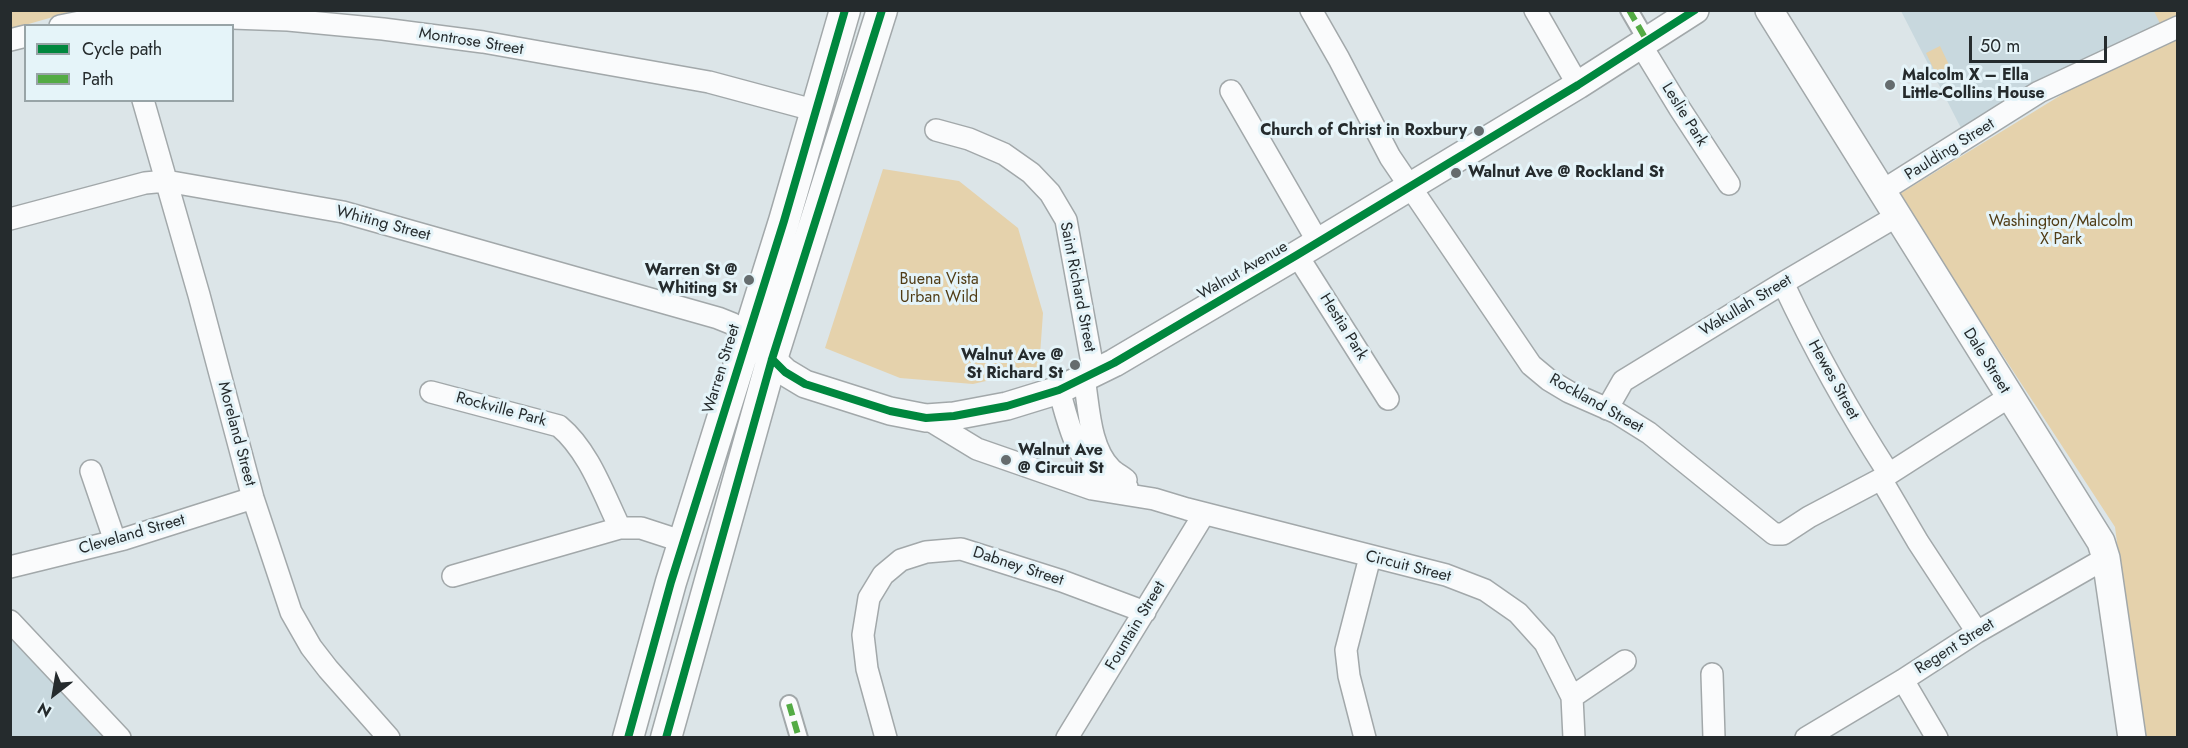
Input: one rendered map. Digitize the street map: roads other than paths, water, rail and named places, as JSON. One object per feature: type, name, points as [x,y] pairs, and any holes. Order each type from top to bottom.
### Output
[{"type":"main road","name":"Warren Street","points":[[628,738],[684,542],[817,111],[845,10]]},
{"type":"main road","points":[[666,738],[772,359],[882,10]]},
{"type":"street","name":"Rockland Street","points":[[1311,10],[1390,157],[1531,365],[1569,392],[1607,409],[1649,433],[1774,534],[1783,534],[1809,517],[1885,476],[2009,398]]},
{"type":"street","points":[[1534,10],[1578,85]]},
{"type":"street","points":[[1629,10],[1644,43]]},
{"type":"street","name":"Walnut Avenue","points":[[747,335],[785,372],[805,384],[890,411],[926,418],[954,416],[1007,406],[1059,390],[1089,376],[1308,249],[1578,85],[1695,10]]},
{"type":"street","name":"Dale Street","points":[[1769,10],[2100,542],[2106,558],[2132,738]]},
{"type":"street","name":"Montrose Street","points":[[73,24],[120,17],[289,15],[483,42],[710,82],[817,111]]},
{"type":"street","name":"Paulding Street","points":[[1882,191],[2039,92],[2178,27]]},
{"type":"street","name":"Leslie Park","points":[[1644,43],[1680,109],[1729,184]]},
{"type":"street","name":"Hestia Park","points":[[1231,91],[1308,249],[1388,399]]},
{"type":"street","name":"Moreland Street","points":[[144,102],[199,295],[253,498],[291,612],[327,669],[389,738]]},
{"type":"street","name":"Saint Richard Street","points":[[936,130],[969,139],[1004,154],[1031,173],[1050,193],[1066,220],[1089,376]]},
{"type":"street","name":"Whiting Street","points":[[10,219],[145,183],[166,181],[343,212],[718,318],[733,324],[747,335]]},
{"type":"street","name":"Wakullah Street","points":[[1607,409],[1623,381],[1897,216]]},
{"type":"street","name":"Hewes Street","points":[[1783,283],[1918,542],[1977,632]]},
{"type":"street","name":"Circuit Street","points":[[1089,376],[1092,428],[1099,451],[1110,468],[1154,499]]},
{"type":"street","name":"Circuit Street","points":[[1059,390],[1076,442],[1096,472],[1154,499]]},
{"type":"street","name":"Rockville Park","points":[[431,392],[559,426],[571,435],[581,448],[620,528]]},
{"type":"street","name":"Circuit Street","points":[[926,418],[977,449],[1092,489],[1154,499],[1204,514],[1446,575],[1485,590],[1518,613],[1545,643],[1572,697],[1574,738]]},
{"type":"street","points":[[91,471],[115,541]]},
{"type":"street","name":"Cleveland Street","points":[[10,567],[115,541],[253,498]]},
{"type":"street","name":"Fountain Street","points":[[1067,738],[1204,514]]},
{"type":"street","points":[[453,576],[620,528],[641,528],[684,542]]},
{"type":"street","name":"Dabney Street","points":[[886,738],[867,669],[863,635],[869,598],[883,575],[901,560],[926,552],[961,549],[1062,581],[1145,612]]},
{"type":"street","points":[[1365,738],[1357,714],[1346,650],[1370,557]]},
{"type":"street","name":"Regent Street","points":[[1807,737],[1903,680],[1977,632],[2106,558]]},
{"type":"street","points":[[10,621],[120,738]]},
{"type":"street","points":[[1572,697],[1625,661]]},
{"type":"street","points":[[1712,674],[1714,738]]},
{"type":"street","points":[[1903,680],[1937,738]]},
{"type":"street","points":[[789,704],[799,738]]},
{"type":"place","name":"Malcolm X – Ella Little-Collins House","points":[[1890,85]]},
{"type":"place","name":"Church of Christ in Roxbury","points":[[1479,131]]},
{"type":"place","name":"Walnut Ave @ Rockland St","points":[[1456,173]]},
{"type":"place","name":"Warren St @ Whiting St","points":[[749,280]]},
{"type":"place","name":"Walnut Ave @ St Richard St","points":[[1075,365]]},
{"type":"place","name":"Walnut Ave @ Circuit St","points":[[1006,460]]},
{"type":"park label","name":"Washington/Malcolm X Park","points":[[2061,231]]},
{"type":"park label","name":"Buena Vista Urban Wild","points":[[939,289]]}]
